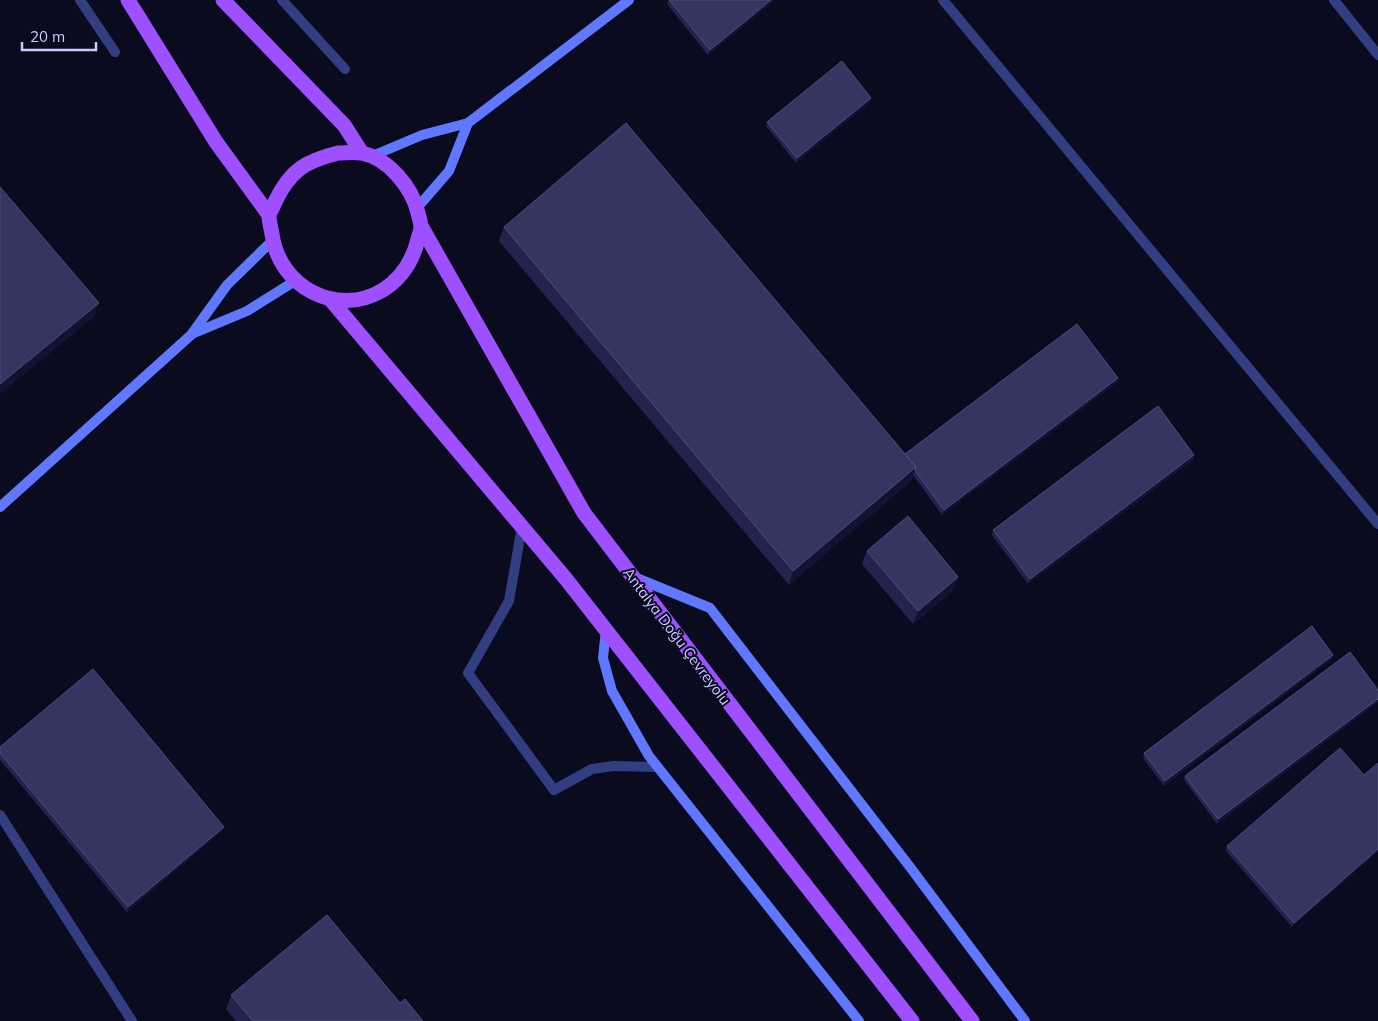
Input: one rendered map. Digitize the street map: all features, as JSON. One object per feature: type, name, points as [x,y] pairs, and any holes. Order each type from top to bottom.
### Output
[{"type":"main road","points":[[128,0],[216,142],[269,215],[273,240],[281,263],[295,281],[312,293],[330,299],[352,300],[374,295],[392,284],[407,268],[416,248],[421,226],[411,192],[401,178],[384,163],[366,155],[338,153],[314,159],[294,173],[279,193],[269,215]]},
{"type":"main road","points":[[224,0],[344,126],[366,155]]},
{"type":"main road","name":"Antalya Doğu Çevreyolu","points":[[421,226],[584,513],[972,1021]]},
{"type":"main road","points":[[330,299],[522,526],[606,630],[912,1021]]},
{"type":"street","points":[[80,0],[115,52]]},
{"type":"street","points":[[282,0],[345,69]]},
{"type":"street","points":[[366,155],[422,135],[468,122],[628,0]]},
{"type":"street","points":[[943,0],[1378,524]]},
{"type":"street","points":[[1334,0],[1378,55]]},
{"type":"street","points":[[417,208],[450,170],[468,122]]},
{"type":"street","points":[[0,507],[191,335],[227,285],[273,240]]},
{"type":"street","points":[[191,335],[247,311],[295,281]]},
{"type":"street","points":[[522,526],[509,601],[468,673],[554,790],[592,769],[614,766],[658,767]]},
{"type":"street","points":[[633,577],[710,608],[910,867],[1025,1021]]},
{"type":"street","points":[[606,630],[603,658],[612,691],[649,756],[859,1021]]},
{"type":"street","points":[[0,815],[132,1021]]},
{"type":"building","points":[[669,0],[771,0],[710,50]]},
{"type":"building","points":[[842,61],[871,98],[797,158],[767,122]]},
{"type":"building","points":[[626,123],[916,467],[793,571],[504,227]]},
{"type":"building","points":[[0,187],[99,303],[0,384]]},
{"type":"building","points":[[1077,324],[1118,378],[944,510],[915,471],[916,467],[905,454]]},
{"type":"building","points":[[1158,406],[1194,455],[1030,579],[993,530]]},
{"type":"building","points":[[908,516],[958,577],[918,611],[867,551]]},
{"type":"building","points":[[1312,626],[1333,655],[1165,781],[1144,753]]},
{"type":"building","points":[[1350,652],[1378,690],[1378,699],[1218,819],[1185,776]]},
{"type":"building","points":[[93,669],[224,827],[128,907],[0,753],[0,747]]},
{"type":"building","points":[[1340,748],[1364,775],[1378,763],[1378,849],[1294,923],[1227,846]]},
{"type":"building","points":[[327,915],[400,1003],[405,999],[423,1021],[253,1021],[231,995]]}]
